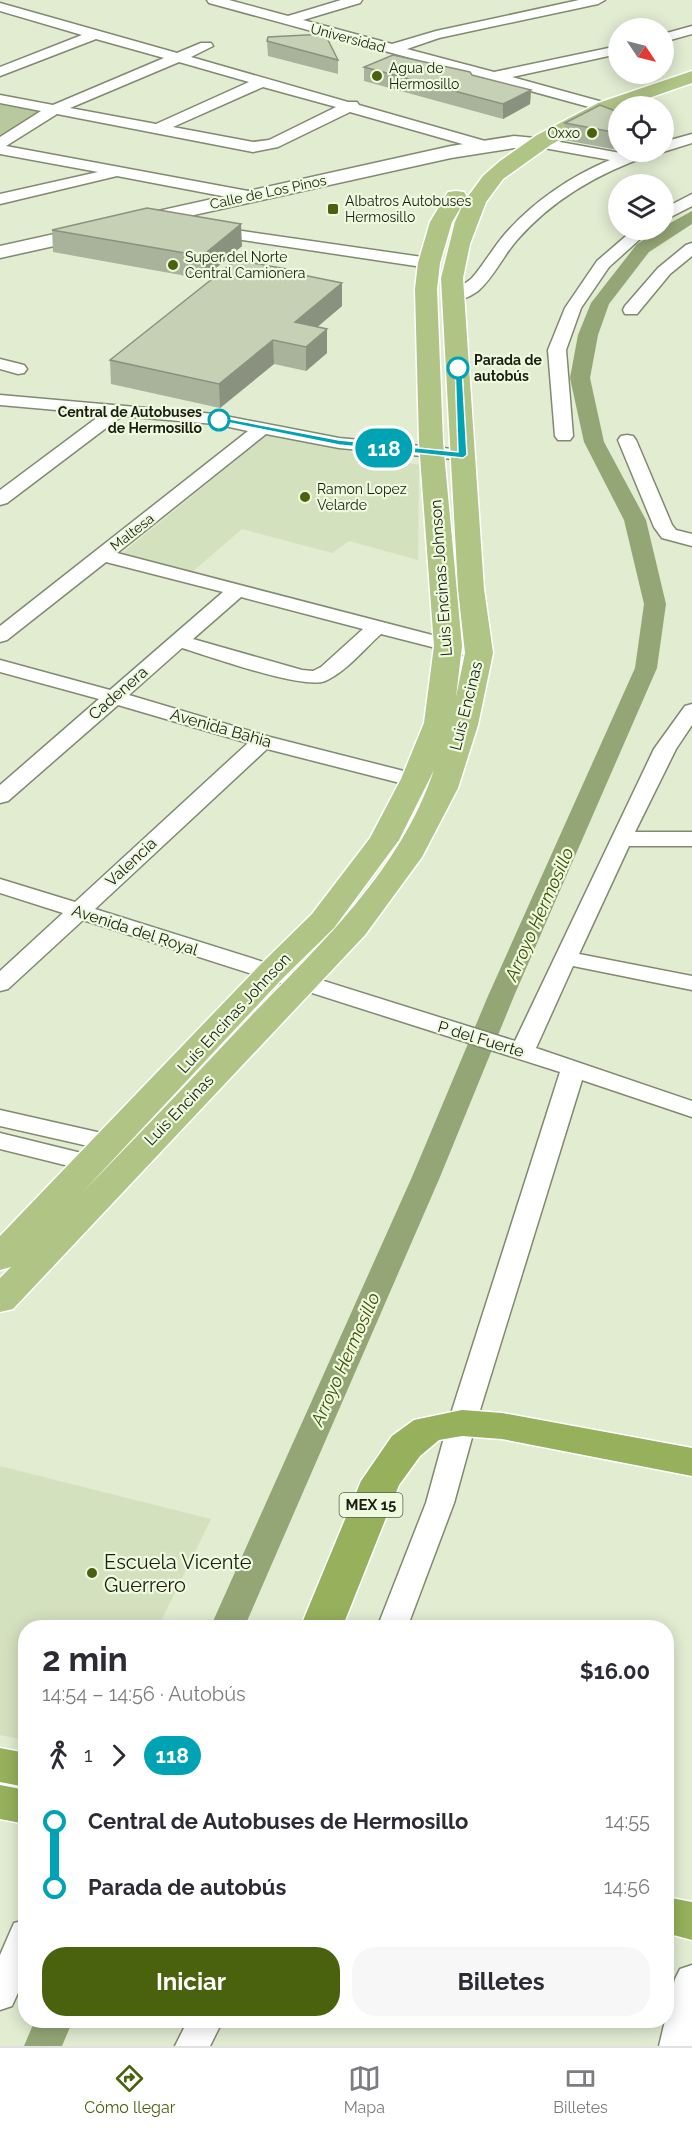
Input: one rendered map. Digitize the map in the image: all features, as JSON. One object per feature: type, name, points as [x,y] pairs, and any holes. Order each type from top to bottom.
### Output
[{"type":"highway","name":"MEX 15","points":[[324,1620],[381,1481],[406,1446],[428,1429],[462,1423],[502,1426],[692,1462]]},
{"type":"highway","points":[[0,1765],[18,1768]]},
{"type":"highway","points":[[0,1802],[18,1805]]},
{"type":"highway","points":[[674,1917],[692,1921]]},
{"type":"main road","points":[[596,104],[627,86],[692,66]]},
{"type":"main road","name":"Luis Encinas","points":[[0,1300],[371,908],[407,857],[443,788],[464,725],[479,653],[471,589],[452,278],[461,231],[470,211],[513,144],[596,104],[692,77]]},
{"type":"main road","name":"Luis Encinas Johnson","points":[[0,1258],[340,901],[384,840],[416,779],[438,723],[448,646],[432,453],[426,308],[429,263],[441,222],[458,193],[482,167],[513,144]]},
{"type":"street","name":"Universidad","points":[[214,0],[596,104]]},
{"type":"street","points":[[286,21],[355,0]]},
{"type":"street","points":[[391,50],[436,35],[598,0]]},
{"type":"street","points":[[0,7],[352,105],[513,144],[608,156]]},
{"type":"street","points":[[0,18],[16,12]]},
{"type":"street","points":[[674,36],[692,30]]},
{"type":"street","points":[[0,72],[96,34]]},
{"type":"street","points":[[0,143],[53,110],[206,46]]},
{"type":"street","points":[[493,76],[608,52]]},
{"type":"street","points":[[155,130],[264,81]]},
{"type":"street","points":[[0,99],[245,147],[267,146],[352,105]]},
{"type":"street","points":[[674,144],[692,138]]},
{"type":"street","name":"Calle de Los Pinos","points":[[0,252],[248,195],[513,144]]},
{"type":"street","points":[[0,149],[248,195]]},
{"type":"street","points":[[454,296],[470,289],[515,232],[556,197],[579,181],[617,162]]},
{"type":"street","points":[[0,199],[120,172]]},
{"type":"street","points":[[674,210],[692,199]]},
{"type":"street","points":[[135,221],[429,263]]},
{"type":"street","points":[[564,436],[557,350],[573,308],[603,264],[631,240]]},
{"type":"street","points":[[631,310],[664,271],[692,248]]},
{"type":"street","points":[[0,364],[18,369]]},
{"type":"street","points":[[0,399],[215,419],[339,443],[463,455]]},
{"type":"street","points":[[0,499],[120,409]]},
{"type":"street","name":"Maltesa","points":[[0,636],[263,428]]},
{"type":"street","points":[[627,440],[663,527],[669,534],[692,540]]},
{"type":"street","points":[[102,555],[479,653]]},
{"type":"street","name":"Cadenera","points":[[0,796],[236,591]]},
{"type":"street","points":[[178,641],[301,676],[316,677],[328,671],[377,627]]},
{"type":"street","name":"Avenida Bahia","points":[[0,666],[262,741],[416,779],[443,788]]},
{"type":"street","points":[[521,1051],[665,749],[692,710]]},
{"type":"street","name":"Valencia","points":[[0,984],[262,741]]},
{"type":"street","points":[[621,839],[692,839]]},
{"type":"street","name":"Avenida del Royal","points":[[0,886],[270,973]]},
{"type":"street","points":[[566,958],[692,983]]},
{"type":"street","name":"P del Fuerte","points":[[270,973],[521,1051],[692,1108]]},
{"type":"street","points":[[395,1620],[430,1531],[573,1068]]},
{"type":"street","points":[[0,1119],[141,1150]]},
{"type":"street","points":[[0,1141],[121,1171]]},
{"type":"street","points":[[0,1996],[18,1952]]},
{"type":"street","points":[[676,2046],[692,1979]]},
{"type":"street","points":[[192,2046],[202,2028]]},
{"type":"shaded area","points":[[0,103],[45,111],[0,138]]},
{"type":"shaded area","name":"Ramon Lopez Velarde","points":[[267,435],[419,465],[418,560],[349,541],[332,553],[242,529],[191,573],[121,554]]},
{"type":"shaded area","name":"Escuela Vicente Guerrero","points":[[0,1466],[211,1519],[161,1620],[18,1620],[18,1739],[0,1735]]},
{"type":"building","points":[[325,34],[338,60],[267,41],[268,37]]},
{"type":"building","points":[[393,55],[470,72],[472,75],[531,90],[503,104],[364,67]]},
{"type":"building","points":[[600,105],[608,108],[608,131],[565,123]]},
{"type":"building","points":[[147,208],[241,224],[202,256],[52,230]]},
{"type":"building","name":"Central de Autobuses de Hermosillo","points":[[236,260],[299,271],[298,274],[342,283],[295,322],[327,329],[306,347],[273,340],[219,384],[110,360]]},
{"type":"waterway","name":"Arroyo Hermosillo","points":[[231,1620],[426,1177],[501,996],[646,668],[655,604],[635,520],[594,442],[580,378],[588,335],[600,303],[643,248],[692,216]]},
{"type":"waterway","name":"Arroyo Hermosillo","points":[[43,2046],[51,2028]]},
{"type":"bus line","name":"118","points":[[219,420],[339,443],[463,455],[458,368]]},
{"type":"place","name":"Agua de Hermosillo","points":[[377,76]]},
{"type":"place","name":"Oxxo","points":[[592,133]]},
{"type":"place","name":"Albatros Autobuses Hermosillo","points":[[333,209]]},
{"type":"place","name":"Super del Norte Central Camionera","points":[[173,265]]},
{"type":"place","name":"Parada de autobús","points":[[458,368]]},
{"type":"place","name":"Central de Autobuses de Hermosillo","points":[[219,420]]},
{"type":"place","name":"Ramon Lopez Velarde","points":[[305,497]]},
{"type":"place","name":"Escuela Vicente Guerrero","points":[[92,1573]]}]
